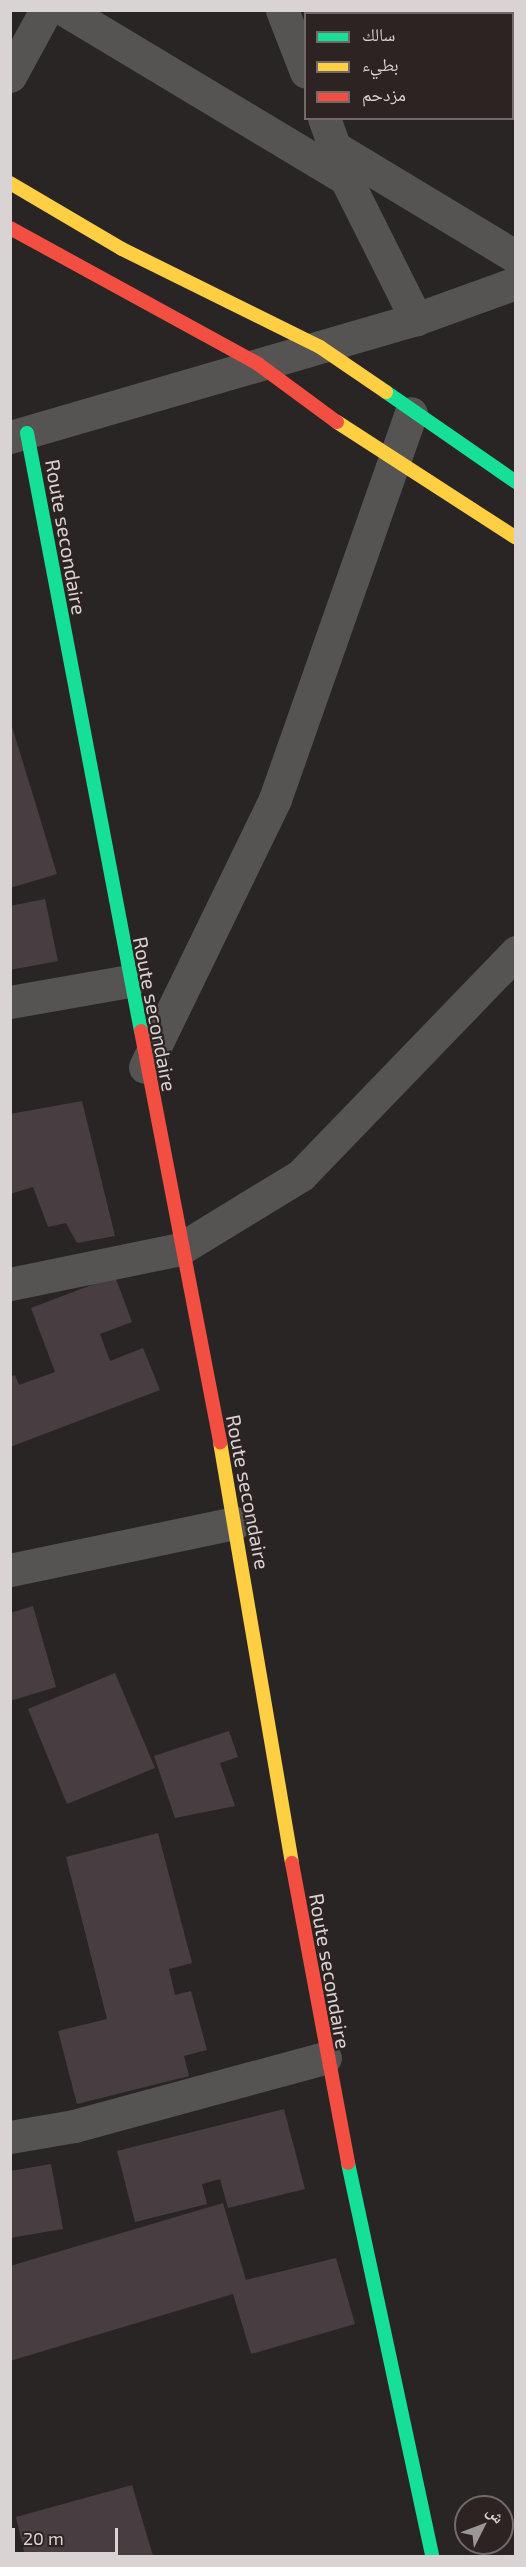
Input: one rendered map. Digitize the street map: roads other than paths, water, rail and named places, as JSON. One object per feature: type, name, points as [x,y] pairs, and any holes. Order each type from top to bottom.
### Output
[{"type":"street","points":[[10,76],[46,10]]},
{"type":"street","points":[[66,10],[346,179]]},
{"type":"street","points":[[293,25],[304,65]]},
{"type":"street","points":[[329,133],[346,179],[416,319]]},
{"type":"street","points":[[329,133],[516,257]]},
{"type":"street","points":[[10,183],[122,249],[320,347],[411,412],[516,482]]},
{"type":"street","points":[[10,228],[258,364],[391,462],[516,538]]},
{"type":"street","points":[[19,435],[416,319],[516,283]]},
{"type":"street","points":[[145,1067],[275,799],[391,462],[411,412]]},
{"type":"street","name":"Route secondaire","points":[[19,435],[235,1523],[325,2058],[432,2556]]},
{"type":"street","points":[[10,1284],[180,1249],[301,1175],[516,952]]},
{"type":"street","points":[[10,1002],[129,981]]},
{"type":"street","points":[[10,1570],[235,1523]]},
{"type":"street","points":[[10,2137],[74,2126],[325,2058]]}]
